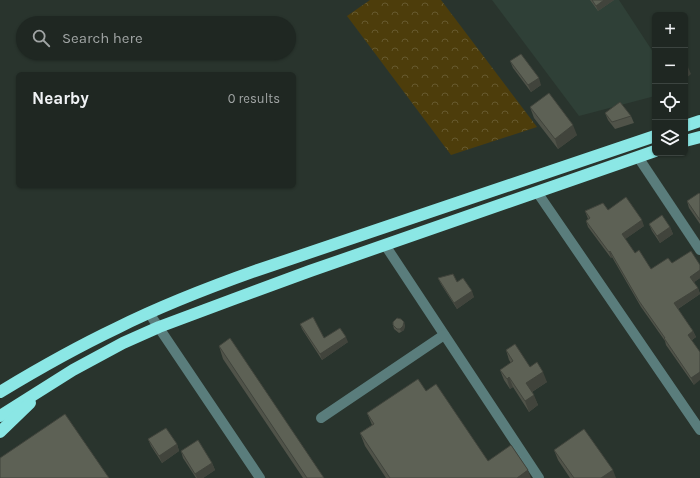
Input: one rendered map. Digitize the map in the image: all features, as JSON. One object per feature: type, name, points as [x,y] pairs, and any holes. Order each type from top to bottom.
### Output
[{"type":"highway","points":[[688,125],[700,121]]},
{"type":"highway","points":[[688,140],[700,136]]},
{"type":"highway","points":[[0,392],[85,344],[187,296],[258,270],[652,137]]},
{"type":"highway","points":[[0,416],[72,370],[123,343],[159,327],[385,245],[652,152]]},
{"type":"highway","points":[[0,432],[48,385]]},
{"type":"street","points":[[638,157],[700,250]]},
{"type":"street","points":[[537,192],[700,430]]},
{"type":"street","points":[[385,245],[540,478]]},
{"type":"street","points":[[150,313],[260,478]]},
{"type":"street","points":[[321,418],[444,335]]},
{"type":"shaded area","points":[[492,0],[619,0],[652,50],[652,97],[579,116]]},
{"type":"green space","points":[[370,0],[441,0],[537,127],[451,155],[347,16]]},
{"type":"building","points":[[592,0],[604,0],[596,6]]},
{"type":"building","points":[[521,54],[539,78],[528,85],[510,61]]},
{"type":"building","points":[[549,93],[573,125],[555,139],[530,107]]},
{"type":"building","points":[[620,102],[631,116],[612,122],[605,113]]},
{"type":"building","points":[[699,193],[700,194],[700,220],[687,201]]},
{"type":"building","points":[[626,197],[642,220],[622,234],[635,253],[639,250],[651,269],[668,258],[672,263],[691,251],[700,265],[700,270],[690,277],[698,288],[674,303],[693,331],[688,335],[700,352],[700,372],[691,378],[639,301],[610,251],[609,252],[586,221],[590,218],[585,211],[603,203],[608,210]]},
{"type":"building","points":[[662,215],[670,227],[657,236],[649,224]]},
{"type":"building","points":[[453,274],[457,282],[463,278],[472,291],[454,303],[438,278]]},
{"type":"building","points":[[313,317],[324,338],[340,328],[346,337],[320,354],[300,324]]},
{"type":"building","points":[[397,318],[404,322],[400,329],[397,329],[393,325],[393,322]]},
{"type":"building","points":[[230,338],[324,478],[307,478],[219,346]]},
{"type":"building","points":[[515,344],[530,367],[537,362],[543,372],[526,383],[534,395],[525,401],[509,377],[507,379],[500,370],[513,361],[506,350]]},
{"type":"building","points":[[418,379],[426,391],[436,384],[488,461],[511,445],[528,470],[517,478],[390,478],[360,433],[374,424],[367,413]]},
{"type":"building","points":[[65,414],[109,478],[0,478],[0,458]]},
{"type":"building","points":[[166,428],[177,444],[159,456],[148,439]]},
{"type":"building","points":[[584,429],[613,470],[601,478],[574,478],[554,450]]},
{"type":"building","points":[[198,440],[212,463],[195,474],[181,451]]}]
